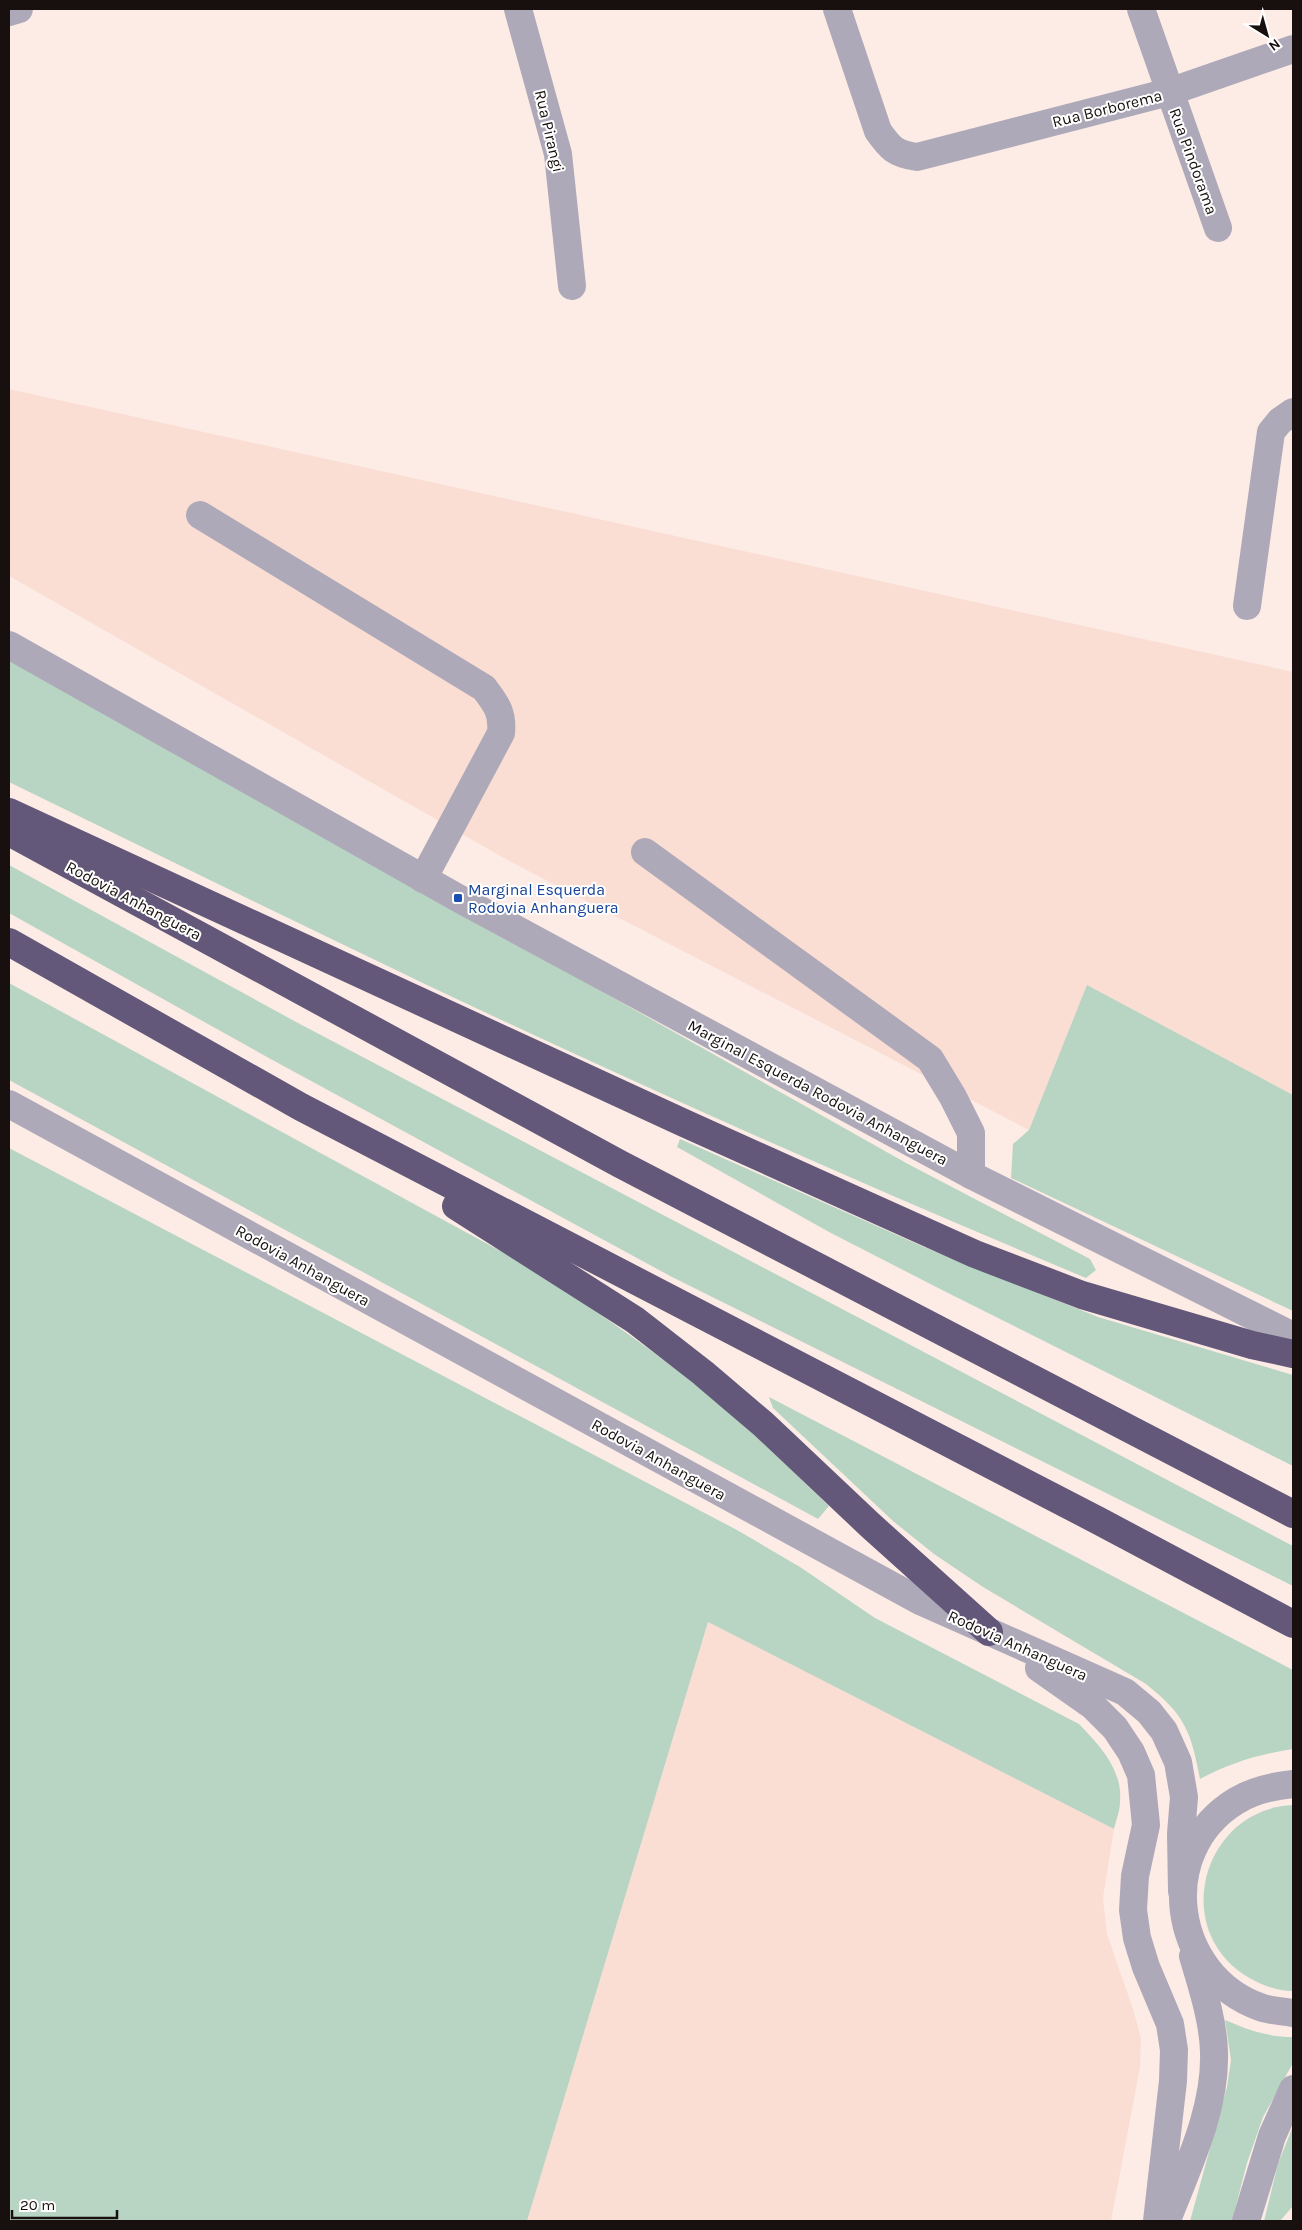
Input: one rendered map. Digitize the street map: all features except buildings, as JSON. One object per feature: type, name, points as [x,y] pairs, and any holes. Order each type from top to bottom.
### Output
[{"type":"highway","points":[[9,812],[975,1254],[1082,1295],[1252,1345],[1293,1354]]},
{"type":"highway","name":"Rodovia Anhanguera","points":[[9,832],[620,1164],[1293,1514]]},
{"type":"highway","points":[[9,942],[301,1107],[1099,1521],[1293,1624]]},
{"type":"highway","points":[[301,1107],[635,1320],[704,1373],[763,1424],[870,1525],[989,1632]]},
{"type":"street","points":[[9,12],[19,9]]},
{"type":"street","name":"Rua Pirangi","points":[[518,9],[558,154],[572,286]]},
{"type":"street","name":"Rua Borborema","points":[[838,9],[878,131],[886,143],[901,154],[917,157],[1169,92],[1293,49]]},
{"type":"street","name":"Rua Pindorama","points":[[1141,9],[1218,228]]},
{"type":"street","points":[[1247,606],[1271,432],[1280,421],[1293,412]]},
{"type":"street","points":[[200,515],[484,688],[497,705],[502,720],[501,733],[423,879]]},
{"type":"street","name":"Marginal Esquerda Rodovia Anhanguera","points":[[9,645],[423,879],[971,1175],[1293,1336]]},
{"type":"street","points":[[645,852],[930,1059],[953,1097],[971,1133],[971,1175]]},
{"type":"street","name":"Rodovia Anhanguera","points":[[9,1104],[920,1601],[1125,1692],[1150,1712],[1164,1731],[1178,1762],[1184,1797],[1181,1834],[1182,1891]]},
{"type":"street","points":[[989,1632],[1094,1706],[1115,1728],[1131,1752],[1141,1775],[1146,1825],[1135,1876],[1133,1910],[1137,1938],[1146,1967],[1170,2024],[1174,2050],[1173,2081],[1157,2221]]},
{"type":"street","points":[[1167,2221],[1203,2123],[1211,2088],[1214,2053],[1208,2011],[1186,1928],[1182,1891],[1191,1854],[1209,1824],[1235,1801],[1280,1785],[1293,1775]]},
{"type":"street","points":[[1186,1928],[1201,1962],[1227,1990],[1260,2008],[1293,2013]]},
{"type":"street","points":[[1246,2221],[1272,2136],[1293,2088]]},
{"type":"shaded area","points":[[9,389],[1293,672],[1293,1095],[1088,986],[1029,1130],[511,862],[9,576]]},
{"type":"shaded area","points":[[708,1622],[1114,1829],[1103,1898],[1107,1934],[1141,2038],[1140,2067],[1111,2221],[527,2221]]},
{"type":"green space","points":[[9,657],[908,1164],[1090,1259],[1096,1270],[1086,1278],[837,1172],[672,1098],[427,985],[9,782]]},
{"type":"green space","points":[[9,865],[298,1023],[1293,1546],[1293,1586],[672,1277],[267,1057],[9,913]]},
{"type":"green space","points":[[9,983],[524,1264],[626,1333],[700,1388],[751,1431],[829,1506],[818,1519],[9,1080]]},
{"type":"green space","points":[[1087,985],[1293,1095],[1293,1311],[1011,1178],[1013,1144],[1029,1130]]},
{"type":"green space","points":[[680,1139],[924,1247],[1098,1317],[1293,1375],[1293,1466],[831,1233],[677,1147]]},
{"type":"green space","points":[[9,1148],[737,1530],[800,1567],[875,1618],[1079,1724],[1102,1749],[1114,1768],[1118,1779],[1120,1805],[1114,1829],[708,1622],[527,2221],[9,2221]]},
{"type":"green space","points":[[769,1397],[1293,1670],[1293,1749],[1245,1760],[1222,1768],[1200,1779],[1193,1748],[1184,1725],[1170,1705],[1159,1695],[1146,1684],[983,1587],[934,1554],[893,1521],[773,1408]]},
{"type":"green space","points":[[1293,1805],[1293,1991],[1286,1991],[1267,1986],[1243,1974],[1221,1953],[1208,1927],[1204,1900],[1208,1872],[1219,1847],[1238,1826],[1263,1811]]},
{"type":"green space","points":[[1225,2020],[1258,2032],[1275,2036],[1293,2037],[1293,2063],[1263,2117],[1247,2163],[1232,2221],[1190,2221],[1227,2087],[1231,2060]]},
{"type":"green space","points":[[1293,2126],[1293,2206],[1280,2221],[1264,2221],[1278,2164]]},
{"type":"place","name":"Marginal Esquerda Rodovia Anhanguera","points":[[458,898]]}]
